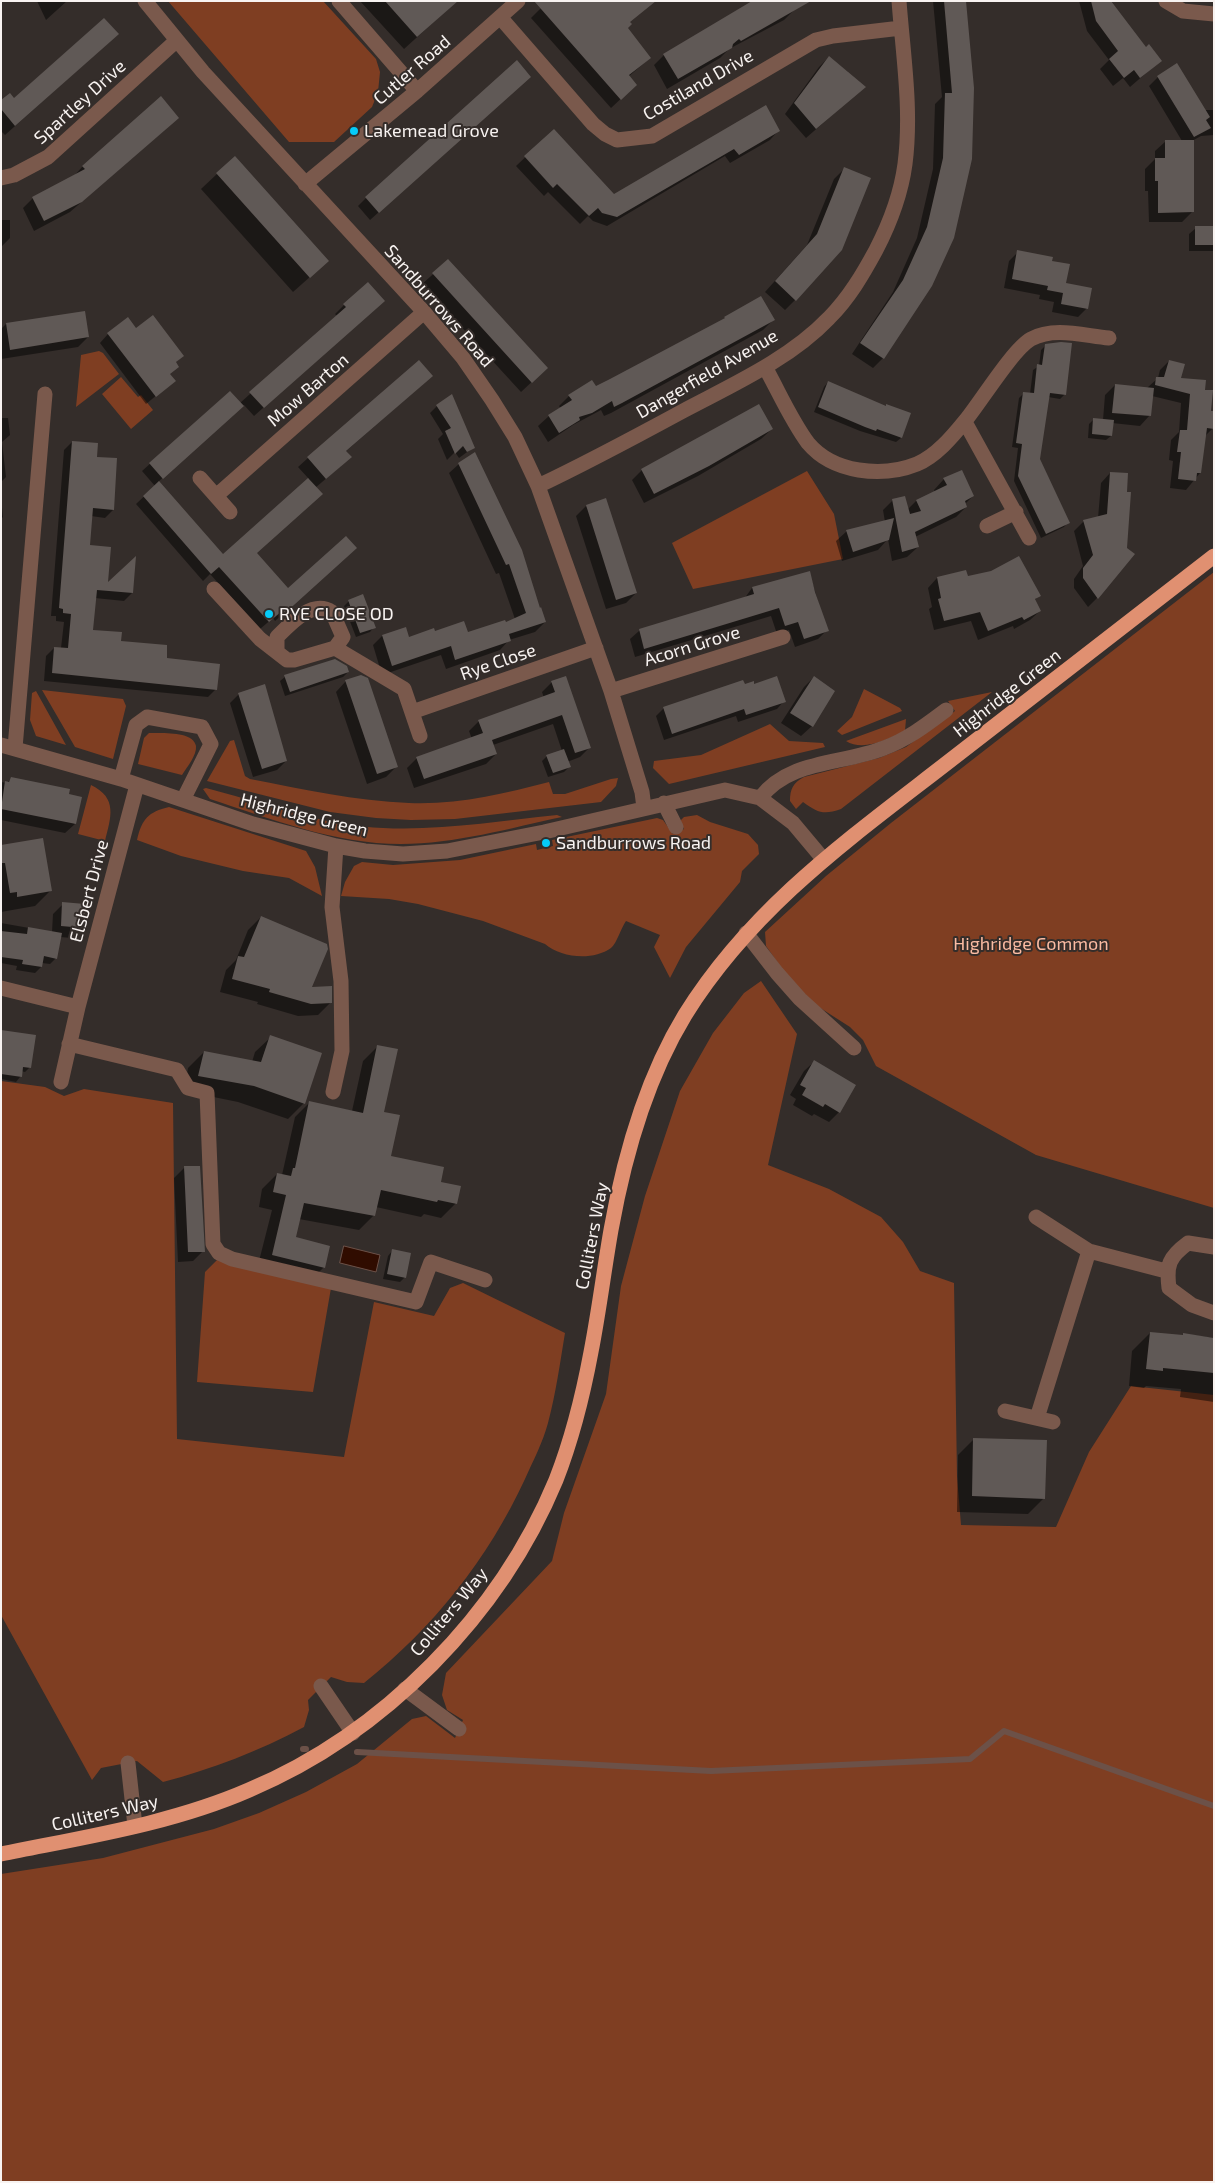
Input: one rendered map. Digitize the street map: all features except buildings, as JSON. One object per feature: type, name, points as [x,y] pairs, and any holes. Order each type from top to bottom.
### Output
[{"type":"highway","name":"Highridge Green","points":[[635,1132],[657,1070],[683,1019],[716,970],[746,933],[824,860],[1214,556]]},
{"type":"highway","name":"Colliters Way","points":[[1,1854],[135,1826],[208,1806],[251,1790],[322,1753],[353,1733],[405,1689],[451,1645],[508,1570],[529,1534],[556,1480],[576,1418],[589,1361],[612,1226],[635,1132]]},
{"type":"street","name":"Sandburrows Road","points":[[145,1],[176,41],[464,358],[515,437],[538,486],[611,691],[642,792],[644,808]]},
{"type":"street","points":[[339,1],[418,91]]},
{"type":"street","name":"Cutler Road","points":[[305,184],[418,91],[518,1]]},
{"type":"street","name":"Dangerfield Avenue","points":[[538,486],[578,467],[765,367],[828,319],[849,296],[867,268],[884,234],[896,202],[904,165],[908,122],[899,1]]},
{"type":"street","points":[[1166,1],[1183,12],[1214,14]]},
{"type":"street","name":"Costiland Drive","points":[[500,17],[593,124],[605,134],[617,140],[652,136],[816,40],[833,36],[901,28]]},
{"type":"street","name":"Spartley Drive","points":[[1,178],[14,175],[48,157],[176,41]]},
{"type":"street","name":"Mow Barton","points":[[216,496],[424,312]]},
{"type":"street","points":[[765,367],[809,444],[825,458],[845,467],[871,472],[917,464],[937,451],[965,422],[1019,350],[1030,339],[1049,332],[1110,338]]},
{"type":"street","points":[[8,746],[45,394]]},
{"type":"street","points":[[965,422],[1030,538]]},
{"type":"street","points":[[200,478],[230,512]]},
{"type":"street","points":[[987,526],[1016,512]]},
{"type":"street","points":[[214,589],[260,639],[277,651],[280,656],[294,660],[335,648],[343,636],[332,612],[322,608],[312,609],[293,621],[277,637],[277,651]]},
{"type":"street","name":"Acorn Grove","points":[[611,691],[783,637]]},
{"type":"street","points":[[335,648],[404,689],[420,736]]},
{"type":"street","name":"Rye Close","points":[[412,712],[596,648]]},
{"type":"street","name":"Highridge Green","points":[[760,798],[769,786],[786,774],[882,749],[907,738],[946,710]]},
{"type":"street","points":[[121,779],[136,725],[140,720],[147,717],[202,727],[211,744],[184,800]]},
{"type":"street","name":"Highridge Green","points":[[8,746],[121,779],[253,824],[336,846],[365,851],[403,854],[447,851],[544,832],[725,790],[760,798],[793,823],[824,860]]},
{"type":"street","name":"Elsbert Drive","points":[[61,1082],[78,1007],[137,785]]},
{"type":"street","points":[[664,803],[676,827]]},
{"type":"street","points":[[333,1092],[342,1051],[341,981],[332,907],[336,846]]},
{"type":"street","points":[[746,933],[777,973],[800,998],[854,1048]]},
{"type":"street","points":[[1,988],[78,1007]]},
{"type":"street","points":[[69,1044],[177,1070],[188,1088],[207,1093],[212,1244],[218,1253],[232,1259],[416,1302],[431,1262],[486,1280]]},
{"type":"street","points":[[1036,1217],[1089,1251],[1166,1271]]},
{"type":"street","points":[[1214,1247],[1188,1243],[1174,1253],[1166,1271],[1169,1288],[1192,1305],[1214,1313]]},
{"type":"street","points":[[1036,1418],[1089,1251]]},
{"type":"street","points":[[1005,1411],[1053,1422]]},
{"type":"street","points":[[321,1686],[353,1733]]},
{"type":"street","points":[[405,1689],[459,1729]]},
{"type":"street","points":[[128,1763],[135,1826]]},
{"type":"green space","points":[[168,1],[323,1],[376,59],[380,72],[378,92],[372,107],[334,142],[289,142]]},
{"type":"green space","points":[[99,351],[103,353],[119,374],[76,407],[81,355]]},
{"type":"green space","points":[[121,377],[138,397],[141,395],[153,410],[131,429],[102,394]]},
{"type":"green space","points":[[807,471],[834,514],[843,559],[693,589],[672,543]]},
{"type":"green space","name":"Highridge Common","points":[[1214,572],[1214,1208],[1036,1155],[876,1066],[863,1040],[850,1027],[811,1002],[783,970],[766,946],[765,932],[826,876],[891,823]]},
{"type":"green space","points":[[864,689],[900,708],[902,711],[842,735],[837,731],[852,717]]},
{"type":"green space","points":[[42,690],[123,699],[126,706],[113,759],[75,747]]},
{"type":"green space","points":[[36,691],[66,745],[36,736],[30,720],[32,693]]},
{"type":"green space","points":[[992,692],[841,809],[821,812],[803,802],[796,809],[790,801],[793,787],[804,777],[879,758],[906,747],[955,711],[948,701]]},
{"type":"green space","points":[[906,719],[905,731],[884,741],[860,745],[846,741]]},
{"type":"green space","points":[[770,724],[789,741],[823,743],[825,747],[669,784],[653,768],[654,761],[701,755]]},
{"type":"green space","points":[[149,733],[183,735],[194,741],[196,746],[195,753],[182,775],[138,764],[144,738]]},
{"type":"green space","points":[[234,740],[245,776],[250,779],[329,794],[389,802],[427,803],[462,800],[549,782],[553,794],[565,794],[618,778],[616,786],[601,802],[455,819],[411,820],[376,818],[330,812],[207,781],[230,741]]},
{"type":"green space","points":[[91,785],[100,790],[109,802],[110,816],[105,841],[78,834]]},
{"type":"green space","points":[[206,788],[323,820],[381,828],[440,827],[557,815],[562,817],[482,835],[442,841],[401,844],[376,843],[328,835],[256,814],[210,799],[203,789]]},
{"type":"green space","points":[[169,807],[306,851],[315,867],[322,896],[289,878],[243,871],[181,856],[137,840],[141,827],[147,818],[156,811]]},
{"type":"green space","points":[[697,815],[710,822],[748,834],[758,845],[759,854],[742,871],[740,882],[686,947],[670,978],[654,947],[660,935],[626,921],[611,948],[595,955],[577,956],[568,955],[545,944],[483,921],[418,904],[389,899],[341,896],[345,882],[354,866],[362,862],[393,865],[460,860],[536,844],[537,850],[553,846],[552,840],[657,818],[663,820],[673,834],[684,829],[680,821],[684,817]]},
{"type":"green space","points":[[761,981],[797,1034],[768,1165],[829,1189],[881,1217],[903,1242],[920,1271],[954,1283],[957,1476],[961,1525],[1056,1527],[1089,1452],[1131,1386],[1214,1395],[1214,2182],[1,2182],[1,1874],[103,1858],[214,1829],[259,1813],[306,1792],[357,1764],[412,1719],[426,1716],[455,1738],[463,1720],[447,1710],[442,1695],[446,1673],[552,1561],[564,1513],[606,1394],[621,1286],[645,1196],[680,1091],[713,1033],[744,993]]},
{"type":"green space","points":[[1,1081],[45,1087],[64,1096],[84,1089],[173,1103],[177,1439],[344,1457],[374,1302],[434,1316],[450,1288],[463,1283],[565,1333],[548,1423],[525,1479],[494,1537],[476,1564],[436,1615],[389,1662],[364,1683],[347,1682],[331,1677],[308,1700],[309,1710],[304,1727],[235,1759],[163,1782],[137,1761],[101,1768],[92,1780],[1,1615]]},
{"type":"green space","points":[[218,1259],[331,1288],[313,1392],[197,1382],[205,1272]]},
{"type":"shaded area","points":[[344,1246],[380,1255],[376,1272],[340,1263]]},
{"type":"waterway","points":[[357,1752],[711,1771],[970,1759],[1004,1731],[1214,1806]]},
{"type":"place","name":"Lakemead Grove","points":[[354,131]]},
{"type":"place","name":"RYE CLOSE OD","points":[[269,614]]},
{"type":"place","name":"Sandburrows Road","points":[[546,843]]}]
